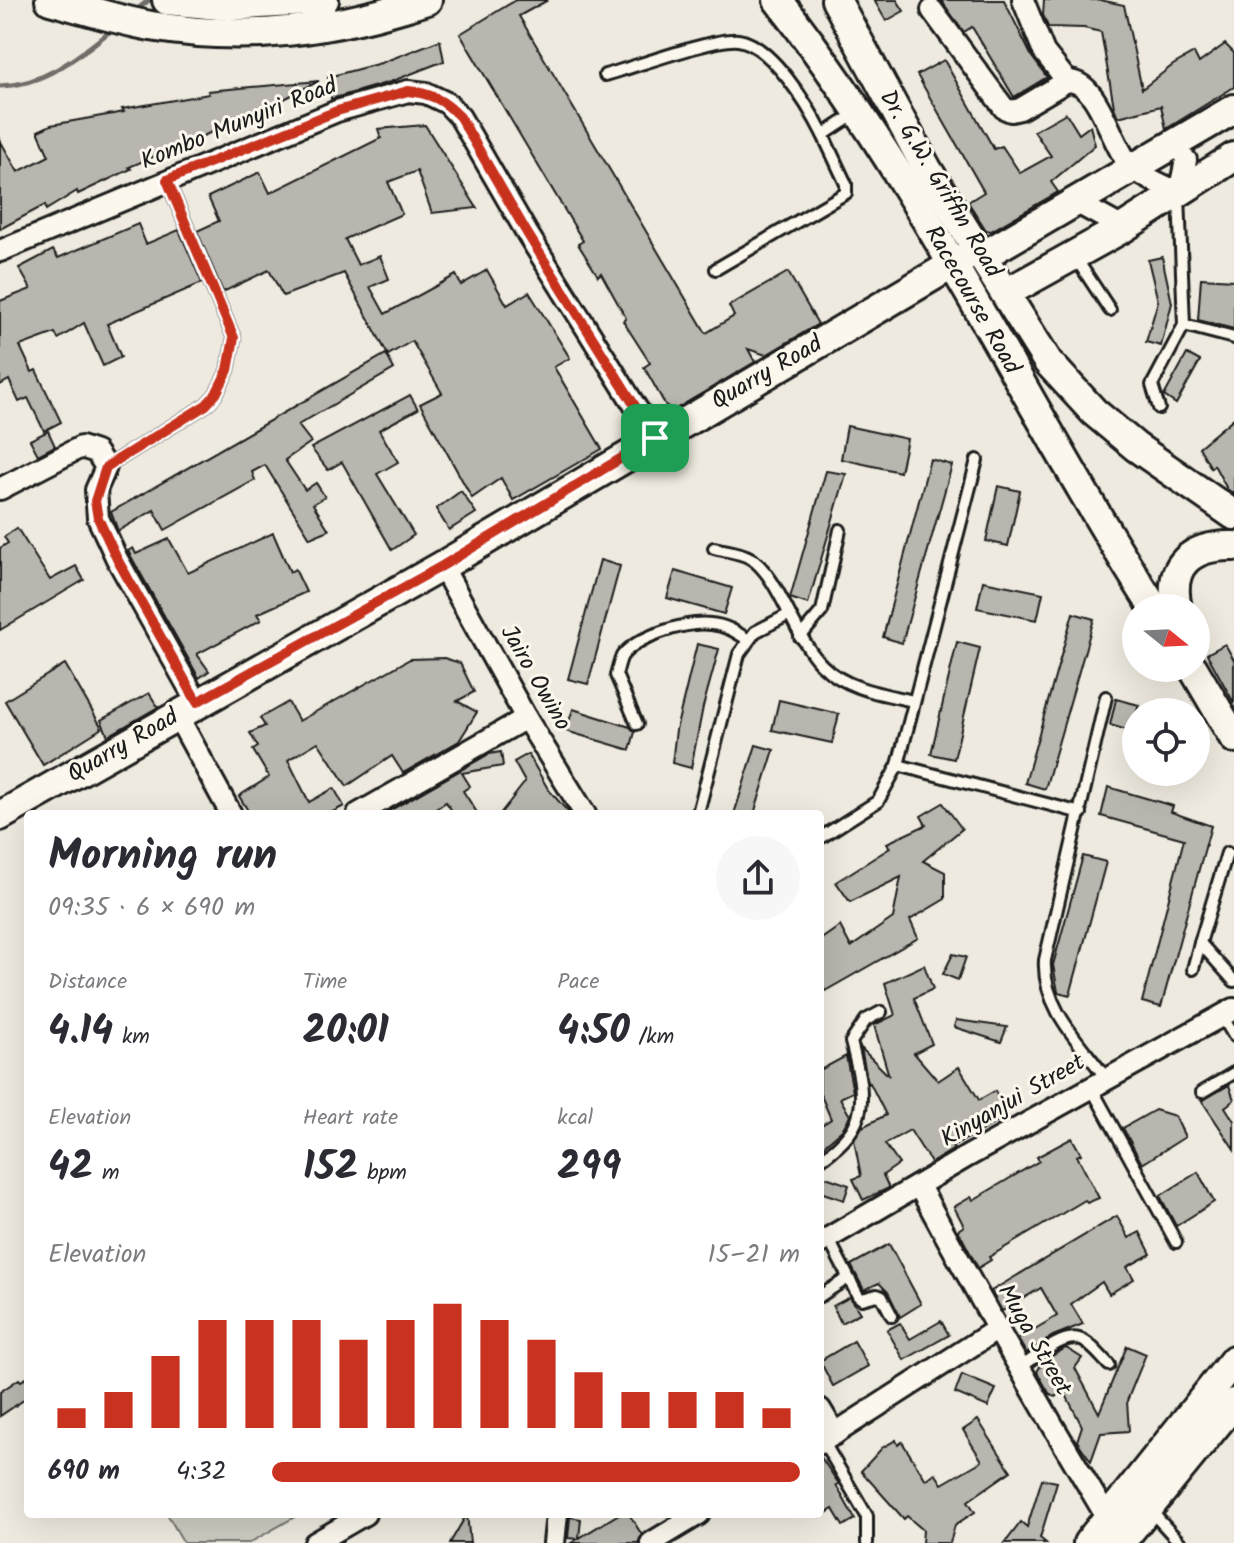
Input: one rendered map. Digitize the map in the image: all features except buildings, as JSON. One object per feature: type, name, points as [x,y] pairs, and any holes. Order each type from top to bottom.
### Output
[{"type":"main road","points":[[50,0],[125,20],[211,34],[287,33],[365,20],[427,0]]},
{"type":"main road","points":[[167,0],[229,6],[324,0]]},
{"type":"main road","name":"Racecourse Road","points":[[778,0],[831,72],[919,209],[1146,594]]},
{"type":"main road","name":"Dr. G.W. Griffin Road","points":[[836,0],[891,105],[1048,362],[1094,412],[1136,447],[1234,515]]},
{"type":"main road","points":[[1006,293],[1179,193],[1198,159],[1234,109]]},
{"type":"main road","points":[[979,253],[1131,167],[1198,159]]},
{"type":"main road","name":"Quarry Road","points":[[0,816],[442,566],[655,438],[979,253]]},
{"type":"main road","points":[[1176,594],[1175,579],[1185,560],[1200,548],[1234,546]]},
{"type":"main road","points":[[1201,682],[1234,738]]},
{"type":"main road","points":[[1114,1531],[1234,1360]]},
{"type":"main road","points":[[1088,1543],[1114,1531],[1148,1508],[1234,1403]]},
{"type":"street","points":[[1023,0],[1044,52],[1067,81]]},
{"type":"street","points":[[932,10],[1004,108],[1020,109],[1067,81],[1082,83],[1131,167],[1179,193]]},
{"type":"street","name":"Kombo Munyiri Road","points":[[0,251],[337,111],[408,91],[426,93],[447,103],[460,117],[527,233],[655,438]]},
{"type":"street","points":[[1074,201],[1123,228]]},
{"type":"street","points":[[0,489],[81,447],[96,452],[106,467],[96,490],[98,518],[187,709],[229,810]]},
{"type":"street","name":"Jairo Owino","points":[[442,566],[526,718],[583,810]]},
{"type":"street","points":[[365,810],[526,718]]},
{"type":"street","name":"Kinyanjui Street","points":[[824,1234],[919,1186],[1228,1012]]},
{"type":"street","name":"Muga Street","points":[[919,1186],[996,1330],[1021,1367],[1114,1531]]},
{"type":"street","points":[[826,1439],[996,1330]]},
{"type":"street","points":[[315,1543],[358,1518]]},
{"type":"street","points":[[554,1543],[557,1518]]},
{"type":"street","points":[[651,1543],[692,1518]]},
{"type":"lane","points":[[605,75],[722,41],[735,39],[749,42],[760,49],[793,86],[823,135],[846,184],[846,193],[716,269]]},
{"type":"lane","points":[[823,135],[856,112]]},
{"type":"lane","points":[[106,467],[206,405],[216,394],[234,352],[234,338],[220,299],[167,180]]},
{"type":"lane","points":[[1159,408],[1152,385],[1184,325],[1179,193]]},
{"type":"lane","points":[[1074,256],[1110,310]]},
{"type":"lane","points":[[1184,325],[1234,338]]},
{"type":"lane","points":[[824,835],[878,801],[898,765],[977,460]]},
{"type":"lane","points":[[800,637],[822,611],[840,530]]},
{"type":"lane","points":[[714,548],[749,556],[766,571],[800,637],[821,665],[840,679],[869,691],[914,701]]},
{"type":"lane","points":[[699,810],[739,654],[747,639],[788,615]]},
{"type":"lane","points":[[637,724],[616,675],[622,657],[635,646],[662,631],[711,624],[731,629],[747,639]]},
{"type":"lane","points":[[1106,697],[1045,960],[1043,981],[1050,1001],[1099,1083],[1176,1242]]},
{"type":"lane","points":[[898,765],[1081,813]]},
{"type":"lane","points":[[1193,969],[1227,853]]},
{"type":"lane","points":[[1200,943],[1234,981]]},
{"type":"lane","points":[[824,1157],[851,1134],[863,1106],[863,1087],[851,1042],[866,1020],[881,1012]]},
{"type":"lane","points":[[1228,1012],[1234,1036]]},
{"type":"lane","points":[[1202,1092],[1234,1073]]},
{"type":"lane","points":[[824,1237],[862,1299],[877,1295],[882,1297],[892,1316]]},
{"type":"lane","points":[[824,1293],[848,1278]]},
{"type":"lane","points":[[1021,1367],[1065,1340],[1075,1338],[1082,1340],[1109,1365]]},
{"type":"lane","points":[[826,1439],[867,1516],[867,1543]]},
{"type":"lane","points":[[1148,1508],[1180,1543]]},
{"type":"shaded area","points":[[169,1518],[293,1518],[249,1543],[184,1543]]},
{"type":"waterway","points":[[134,12],[149,0]]},
{"type":"waterway","points":[[0,86],[32,80],[62,67],[114,28]]},
{"type":"route","points":[[408,91],[426,93],[447,103],[460,117],[527,233],[655,438],[442,566],[197,702],[117,559],[98,518],[95,501],[96,490],[106,467],[206,405],[216,394],[234,352],[234,338],[220,299],[167,180],[337,111],[408,91]]}]
